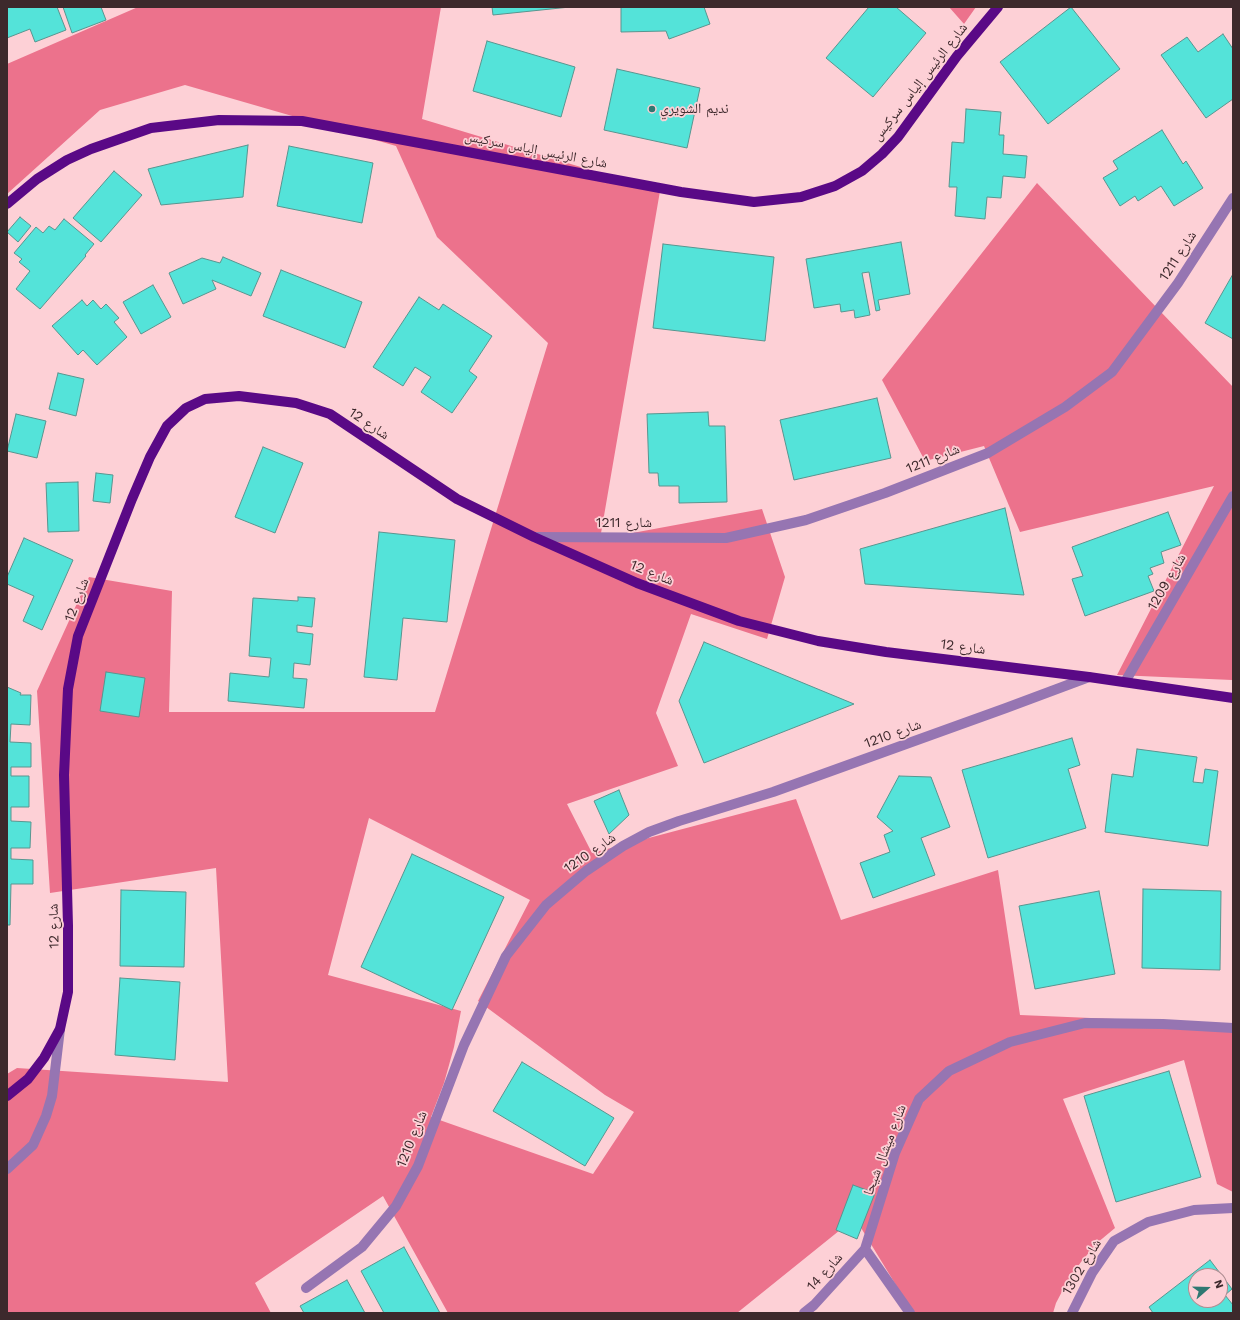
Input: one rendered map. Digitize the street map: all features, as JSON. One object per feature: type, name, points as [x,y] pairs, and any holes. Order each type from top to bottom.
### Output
[{"type":"main road","name":"شارع الرئيس إلياس سركيس","points":[[7,204],[37,179],[67,160],[91,149],[151,128],[219,120],[302,121],[681,192],[754,202],[801,197],[835,186],[862,171],[882,154],[898,137],[957,56],[998,7]]},
{"type":"main road","name":"شارع 12","points":[[7,1096],[28,1079],[44,1058],[60,1029],[68,992],[68,926],[64,775],[70,681],[78,636],[150,457],[167,426],[186,408],[205,399],[239,396],[296,403],[330,414],[457,500],[534,537],[637,583],[739,621],[818,641],[886,652],[1089,677],[1233,698]]},
{"type":"street","name":"شارع 1211","points":[[534,537],[726,538],[806,520],[885,493],[988,453],[1065,407],[1112,372],[1178,283],[1233,198]]},
{"type":"street","name":"شارع 1209","points":[[1125,682],[1233,496]]},
{"type":"street","name":"شارع 1210","points":[[306,1288],[362,1247],[396,1206],[418,1166],[464,1045],[506,956],[546,905],[586,871],[623,846],[649,832],[678,821],[772,792],[1089,677]]},
{"type":"street","name":"شارع ميشال شيحا","points":[[865,1249],[895,1153],[919,1099],[949,1071],[1010,1042],[1085,1023],[1163,1024],[1233,1028]]},
{"type":"street","points":[[7,1169],[33,1145],[46,1116],[52,1096],[60,1029]]},
{"type":"street","name":"شارع 1302","points":[[1072,1313],[1092,1273],[1114,1241],[1148,1222],[1194,1210],[1233,1208]]},
{"type":"street","points":[[865,1249],[910,1313]]},
{"type":"street","name":"شارع 14","points":[[804,1313],[814,1305],[865,1249]]},
{"type":"shaded area","points":[[138,7],[441,7],[422,119],[660,191],[600,539],[762,509],[785,577],[767,639],[691,614],[656,713],[678,766],[567,804],[592,853],[796,799],[841,920],[998,870],[1020,1015],[1233,1024],[1233,1192],[1217,1184],[1184,1060],[1063,1099],[1115,1228],[1097,1243],[1081,1262],[1067,1282],[1056,1303],[1053,1313],[913,1313],[855,1218],[737,1313],[448,1313],[383,1196],[255,1283],[271,1313],[7,1313],[7,1074],[17,1068],[228,1082],[216,868],[50,893],[37,691],[89,577],[172,591],[169,712],[435,712],[548,343],[437,237],[396,146],[185,85],[100,110],[7,194],[7,64]],"holes":[[[369,818],[530,900],[478,1001],[605,1095],[634,1112],[593,1174],[431,1117],[444,1083],[454,1047],[461,1011],[328,975]]]},
{"type":"shaded area","points":[[949,7],[976,7],[964,24]]},
{"type":"shaded area","points":[[1037,183],[1233,387],[1233,694],[1232,680],[1117,675],[1214,486],[1020,532],[984,446],[925,461],[882,380]]},
{"type":"building","points":[[7,7],[57,7],[66,30],[35,42],[30,29],[7,38]]},
{"type":"building","points":[[63,7],[101,7],[106,20],[72,33]]},
{"type":"building","points":[[492,7],[570,7],[493,15]]},
{"type":"building","points":[[621,7],[704,7],[710,24],[669,39],[666,31],[621,32]]},
{"type":"building","points":[[869,7],[896,7],[926,33],[873,97],[826,58]]},
{"type":"building","points":[[1071,7],[1120,69],[1048,124],[1000,62]]},
{"type":"building","points":[[1223,34],[1233,49],[1233,99],[1206,118],[1161,55],[1187,37],[1198,52]]},
{"type":"building","points":[[487,41],[575,67],[561,117],[473,91]]},
{"type":"building","name":"نديم الشويري","points":[[617,69],[700,88],[687,148],[604,130]]},
{"type":"building","points":[[966,109],[1001,112],[999,135],[1004,135],[1003,154],[1027,156],[1025,178],[1003,176],[1001,198],[987,197],[985,219],[955,216],[957,187],[949,187],[952,142],[964,143]]},
{"type":"building","points":[[1162,130],[1183,164],[1186,161],[1203,188],[1174,206],[1161,186],[1138,201],[1135,196],[1120,206],[1103,178],[1118,169],[1113,161]]},
{"type":"building","points":[[248,145],[243,197],[161,205],[148,169]]},
{"type":"building","points":[[289,146],[373,163],[362,223],[277,206]]},
{"type":"building","points":[[114,171],[142,195],[101,242],[73,218]]},
{"type":"building","points":[[20,217],[31,226],[18,242],[7,232]]},
{"type":"building","points":[[64,219],[94,244],[85,255],[86,256],[40,309],[16,289],[30,271],[19,262],[22,259],[14,253],[36,227],[43,233],[49,226],[55,230]]},
{"type":"building","points":[[901,242],[910,294],[878,300],[880,310],[876,311],[869,272],[862,273],[870,315],[855,318],[854,310],[841,312],[840,304],[814,308],[806,259]]},
{"type":"building","points":[[663,244],[774,257],[765,341],[653,328]]},
{"type":"building","points":[[223,257],[261,273],[251,296],[212,280],[216,289],[183,304],[169,273],[202,258],[220,263]]},
{"type":"building","points":[[281,270],[362,302],[345,348],[263,316]]},
{"type":"building","points":[[1233,274],[1233,339],[1205,323]]},
{"type":"building","points":[[153,285],[171,317],[141,334],[123,302]]},
{"type":"building","points":[[419,297],[439,310],[443,304],[492,336],[469,371],[477,377],[452,413],[421,392],[431,377],[415,367],[403,386],[373,367]]},
{"type":"building","points":[[82,300],[87,306],[93,300],[101,309],[106,304],[119,318],[114,322],[127,337],[97,365],[83,350],[78,355],[52,326]]},
{"type":"building","points":[[58,373],[84,379],[76,416],[49,409]]},
{"type":"building","points":[[877,398],[891,458],[794,480],[780,420]]},
{"type":"building","points":[[708,412],[709,426],[725,426],[727,502],[679,503],[679,486],[659,486],[658,473],[649,473],[647,414]]},
{"type":"building","points":[[16,414],[46,421],[37,458],[7,451]]},
{"type":"building","points":[[263,447],[303,463],[275,533],[235,517]]},
{"type":"building","points":[[96,473],[113,475],[110,503],[93,501]]},
{"type":"building","points":[[78,482],[79,531],[48,532],[46,483]]},
{"type":"building","points":[[1005,508],[1024,595],[865,584],[860,549]]},
{"type":"building","points":[[1168,512],[1181,545],[1161,552],[1164,563],[1150,568],[1153,574],[1148,576],[1154,591],[1085,616],[1072,579],[1083,576],[1072,547]]},
{"type":"building","points":[[379,532],[455,540],[447,622],[403,618],[397,680],[364,677]]},
{"type":"building","points":[[24,538],[73,560],[42,630],[23,621],[34,596],[7,584],[7,577]]},
{"type":"building","points":[[298,597],[315,598],[312,627],[297,625],[297,632],[313,634],[310,665],[294,663],[293,678],[307,679],[304,708],[228,701],[230,673],[269,677],[271,658],[249,656],[253,598],[298,601]]},
{"type":"building","points":[[704,642],[854,704],[704,763],[679,701]]},
{"type":"building","points":[[106,672],[145,678],[139,717],[100,711]]},
{"type":"building","points":[[7,687],[21,693],[20,695],[31,695],[30,725],[11,724],[10,742],[31,743],[31,767],[11,767],[11,776],[29,776],[29,807],[11,807],[11,821],[31,822],[30,848],[11,848],[11,859],[33,860],[33,884],[11,884],[10,925],[7,925]]},
{"type":"building","points":[[1072,738],[1080,765],[1068,769],[1086,828],[988,858],[962,770]]},
{"type":"building","points":[[1137,749],[1197,757],[1193,782],[1203,783],[1205,769],[1218,771],[1208,846],[1105,832],[1112,774],[1133,777]]},
{"type":"building","points":[[899,776],[931,777],[950,827],[921,838],[935,875],[873,898],[860,863],[890,852],[884,835],[893,831],[877,817]]},
{"type":"building","points":[[619,790],[629,815],[609,834],[594,801]]},
{"type":"building","points":[[412,854],[504,897],[452,1010],[361,967]]},
{"type":"building","points":[[1143,889],[1221,891],[1220,970],[1142,968]]},
{"type":"building","points":[[121,890],[186,892],[184,967],[120,966]]},
{"type":"building","points":[[1099,891],[1115,974],[1035,989],[1019,906]]},
{"type":"building","points":[[120,978],[180,982],[175,1060],[115,1055]]},
{"type":"building","points":[[522,1062],[614,1118],[585,1166],[493,1111]]},
{"type":"building","points":[[1169,1071],[1201,1177],[1116,1202],[1084,1096]]},
{"type":"building","points":[[853,1185],[875,1193],[857,1239],[836,1230]]},
{"type":"building","points":[[404,1247],[440,1313],[384,1313],[361,1271]]},
{"type":"building","points":[[1210,1260],[1216,1268],[1200,1268]]},
{"type":"building","points":[[1188,1277],[1188,1308],[1228,1308],[1228,1299],[1233,1305],[1233,1313],[1153,1313],[1149,1307]]},
{"type":"building","points":[[347,1280],[365,1313],[304,1313],[300,1306]]},
{"type":"building","points":[[1228,1284],[1232,1289],[1228,1292]]},
{"type":"place","name":"نديم الشويري","points":[[652,109]]}]
